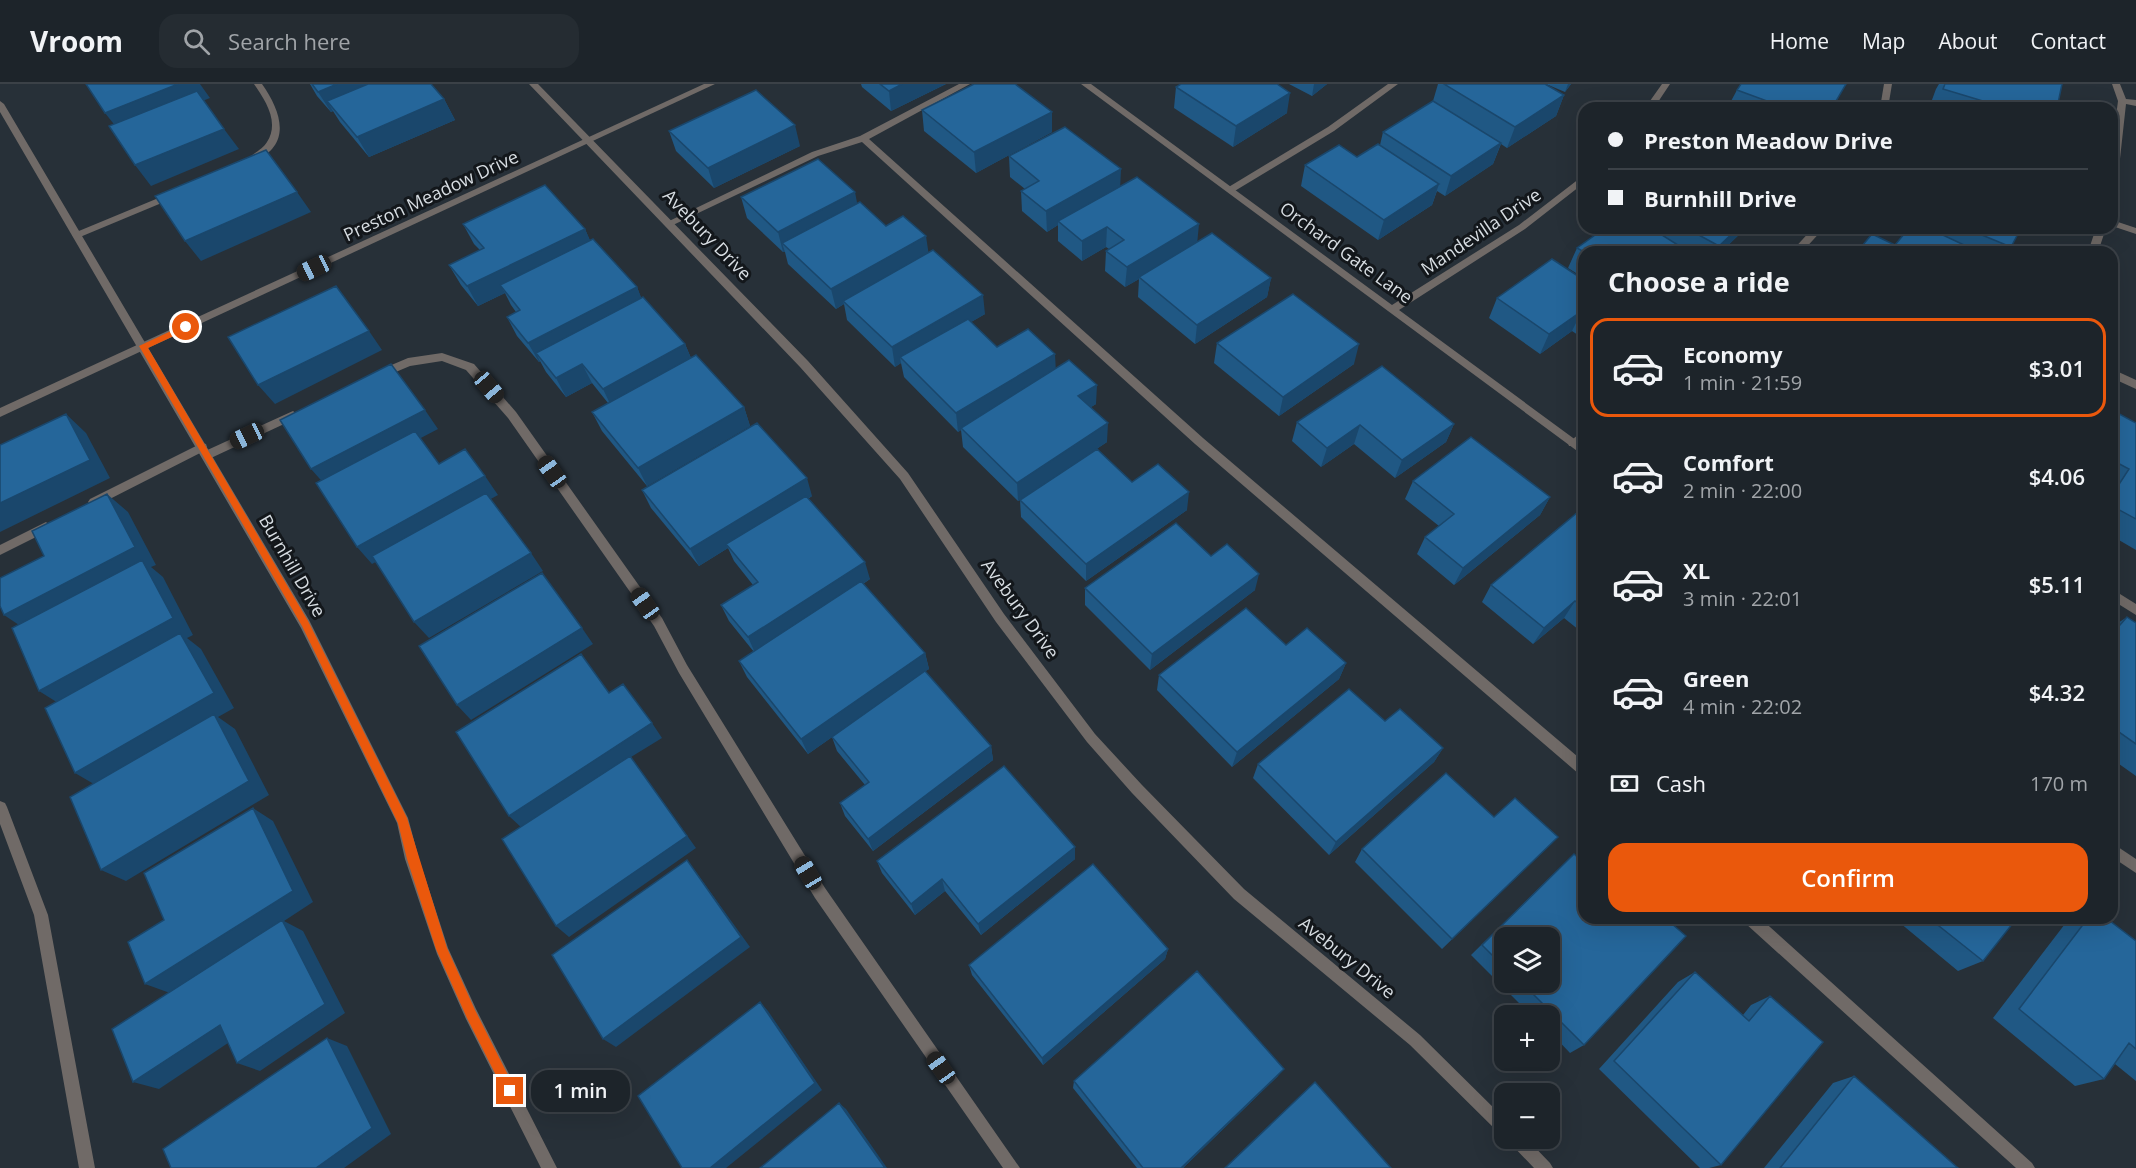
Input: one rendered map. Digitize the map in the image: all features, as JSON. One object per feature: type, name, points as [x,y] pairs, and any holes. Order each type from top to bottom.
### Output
[{"type":"street","points":[[248,161],[264,152],[276,136],[277,116],[270,100],[258,84]]},
{"type":"street","name":"Avebury Drive","points":[[533,84],[804,364],[904,476],[1007,627],[1091,738],[1137,789],[1239,894],[1415,1040],[1494,1118]]},
{"type":"street","name":"Preston Meadow Drive","points":[[0,413],[711,84]]},
{"type":"street","points":[[670,224],[815,154],[862,138],[966,84]]},
{"type":"street","points":[[1230,190],[1331,129],[1394,84]]},
{"type":"street","points":[[1652,102],[1666,84]]},
{"type":"street","points":[[1885,102],[1888,84]]},
{"type":"street","points":[[2116,84],[2121,101],[2118,129]]},
{"type":"street","name":"Orchard Gate Lane","points":[[1092,85],[1578,447]]},
{"type":"street","points":[[2121,101],[2136,103]]},
{"type":"street","name":"Burnhill Drive","points":[[0,104],[305,624],[403,822],[412,859],[442,949],[471,1014],[549,1168]]},
{"type":"street","points":[[862,138],[1199,441],[1578,765]]},
{"type":"street","name":"Mandevilla Drive","points":[[1392,309],[1522,227],[1578,183]]},
{"type":"street","points":[[78,235],[188,189]]},
{"type":"street","points":[[2118,225],[2136,231]]},
{"type":"street","points":[[1802,246],[1813,234]]},
{"type":"street","points":[[366,381],[408,362],[442,357],[470,367],[512,415],[658,622],[683,669],[820,894],[1012,1168]]},
{"type":"street","points":[[2118,376],[2136,384]]},
{"type":"street","points":[[85,507],[205,451],[302,411]]},
{"type":"street","points":[[1573,443],[1578,439]]},
{"type":"street","points":[[0,550],[53,523]]},
{"type":"street","points":[[2118,598],[2136,610]]},
{"type":"street","points":[[0,807],[41,915],[87,1168]]},
{"type":"street","points":[[2118,854],[2136,867]]},
{"type":"street","points":[[1757,924],[2027,1168]]},
{"type":"street","points":[[1526,1149],[1545,1168]]},
{"type":"building","points":[[86,84],[178,84],[105,113]]},
{"type":"building","points":[[312,84],[337,84],[318,92]]},
{"type":"building","points":[[368,84],[431,84],[444,99],[357,137],[327,101]]},
{"type":"building","points":[[880,84],[902,84],[889,91]]},
{"type":"building","points":[[974,84],[1015,84],[1052,112],[974,152],[922,110]]},
{"type":"building","points":[[1181,84],[1277,84],[1290,93],[1236,126],[1176,87]]},
{"type":"building","points":[[1444,84],[1545,84],[1564,95],[1515,127]]},
{"type":"building","points":[[1741,84],[1846,84],[1836,102],[1770,102],[1737,90]]},
{"type":"building","points":[[1945,84],[2062,84],[2058,102],[1986,102],[1943,89]]},
{"type":"building","points":[[756,90],[795,125],[708,168],[669,131]]},
{"type":"building","points":[[197,91],[224,129],[135,165],[109,126]]},
{"type":"building","points":[[1433,101],[1501,143],[1451,176],[1383,132]]},
{"type":"building","points":[[1065,127],[1121,169],[1046,211],[1021,191],[1039,181],[1009,156]]},
{"type":"building","points":[[1378,144],[1439,184],[1384,220],[1305,165],[1339,145],[1357,157]]},
{"type":"building","points":[[266,150],[297,192],[185,241],[155,196]]},
{"type":"building","points":[[818,159],[855,192],[778,232],[741,197]]},
{"type":"building","points":[[1137,177],[1199,224],[1127,267],[1106,251],[1124,240],[1107,227],[1082,241],[1058,221]]},
{"type":"building","points":[[545,185],[585,229],[467,286],[449,265],[484,248],[463,224]]},
{"type":"building","points":[[860,202],[886,226],[903,216],[926,236],[831,289],[782,243]]},
{"type":"building","points":[[1212,233],[1271,278],[1197,325],[1139,277]]},
{"type":"building","points":[[1597,234],[1660,234],[1680,246],[1580,246]]},
{"type":"building","points":[[1697,234],[1732,234],[1719,246]]},
{"type":"building","points":[[1872,234],[1895,245],[1904,234],[1941,234],[1966,246],[1862,246]]},
{"type":"building","points":[[1980,234],[2018,234],[2012,246]]},
{"type":"building","points":[[593,239],[637,287],[528,343],[507,317],[520,310],[500,285]]},
{"type":"building","points":[[933,250],[983,295],[892,347],[843,301]]},
{"type":"building","points":[[1552,259],[1578,276],[1578,314],[1549,334],[1497,298]]},
{"type":"building","points":[[336,286],[369,331],[258,385],[228,337]]},
{"type":"building","points":[[1293,294],[1359,344],[1283,397],[1217,343]]},
{"type":"building","points":[[643,297],[685,344],[603,389],[582,364],[556,378],[536,353]]},
{"type":"building","points":[[968,319],[997,347],[1028,329],[1055,354],[956,413],[900,357]]},
{"type":"building","points":[[696,355],[744,407],[638,468],[592,412]]},
{"type":"building","points":[[1069,360],[1097,385],[1078,396],[1108,423],[1017,483],[961,428]]},
{"type":"building","points":[[391,364],[425,410],[311,469],[280,420]]},
{"type":"building","points":[[1382,366],[1454,424],[1402,460],[1360,425],[1327,448],[1297,422]]},
{"type":"building","points":[[2118,413],[2136,423],[2136,519],[2118,509],[2118,486],[2129,469],[2118,463]]},
{"type":"building","points":[[66,414],[90,460],[0,503],[0,445]]},
{"type":"building","points":[[757,423],[807,478],[690,549],[642,490]]},
{"type":"building","points":[[415,431],[439,464],[465,449],[485,476],[357,547],[316,483]]},
{"type":"building","points":[[1471,437],[1550,497],[1463,568],[1425,537],[1454,514],[1413,481]]},
{"type":"building","points":[[1097,449],[1132,482],[1158,464],[1189,492],[1086,564],[1020,500]]},
{"type":"building","points":[[486,493],[531,553],[414,622],[372,556]]},
{"type":"building","points":[[107,494],[135,547],[4,615],[0,606],[0,578],[44,556],[32,531]]},
{"type":"building","points":[[806,496],[865,562],[748,637],[721,605],[758,582],[726,544]]},
{"type":"building","points":[[1578,512],[1578,603],[1575,601],[1544,628],[1491,585]]},
{"type":"building","points":[[1176,523],[1211,556],[1227,544],[1259,574],[1152,654],[1085,588]]},
{"type":"building","points":[[142,560],[173,618],[39,691],[12,628]]},
{"type":"building","points":[[542,573],[582,628],[457,705],[419,646]]},
{"type":"building","points":[[861,581],[925,653],[801,739],[739,661]]},
{"type":"building","points":[[1246,608],[1286,645],[1307,628],[1346,663],[1237,752],[1159,675]]},
{"type":"building","points":[[2127,617],[2136,623],[2136,744],[2118,731],[2118,627]]},
{"type":"building","points":[[180,633],[214,693],[75,773],[45,708]]},
{"type":"building","points":[[581,654],[609,693],[623,684],[652,723],[509,816],[456,732]]},
{"type":"building","points":[[925,671],[991,746],[868,839],[840,803],[869,782],[832,737]]},
{"type":"building","points":[[1349,689],[1385,721],[1400,709],[1443,748],[1336,842],[1258,764]]},
{"type":"building","points":[[214,714],[249,781],[101,870],[70,797]]},
{"type":"building","points":[[630,756],[687,836],[556,926],[502,839]]},
{"type":"building","points":[[1004,766],[1075,847],[978,924],[942,879],[911,904],[877,861]]},
{"type":"building","points":[[1446,773],[1494,817],[1515,798],[1558,837],[1452,939],[1362,849]]},
{"type":"building","points":[[253,808],[293,891],[145,984],[128,942],[164,920],[144,873]]},
{"type":"building","points":[[1574,854],[1578,858],[1578,924],[1672,924],[1686,936],[1584,1045],[1560,1021],[1560,1005],[1544,1005],[1532,993],[1560,993],[1560,927],[1500,927]]},
{"type":"building","points":[[687,860],[741,937],[603,1039],[552,955]]},
{"type":"building","points":[[1093,864],[1168,949],[1042,1058],[969,965]]},
{"type":"building","points":[[282,920],[325,1004],[237,1063],[220,1025],[133,1082],[112,1029]]},
{"type":"building","points":[[1937,924],[2012,924],[1983,961]]},
{"type":"building","points":[[2083,924],[2114,924],[2136,941],[2136,1049],[2129,1043],[2104,1079],[2019,1009]]},
{"type":"building","points":[[1494,933],[1494,957],[1482,945]]},
{"type":"building","points":[[1197,971],[1284,1069],[1181,1168],[1143,1168],[1074,1081]]},
{"type":"building","points":[[1695,972],[1749,1021],[1770,996],[1823,1042],[1721,1165],[1614,1061]]},
{"type":"building","points":[[760,1002],[815,1083],[710,1168],[682,1168],[638,1096]]},
{"type":"building","points":[[327,1038],[372,1128],[316,1168],[171,1168],[163,1149]]},
{"type":"building","points":[[1854,1076],[1958,1168],[1780,1168]]},
{"type":"building","points":[[1315,1082],[1391,1168],[1225,1168]]},
{"type":"building","points":[[839,1103],[885,1168],[760,1168]]},
{"type":"route","points":[[186,327],[143,346],[305,624],[403,822],[412,859],[442,949],[471,1014],[510,1091]]}]
